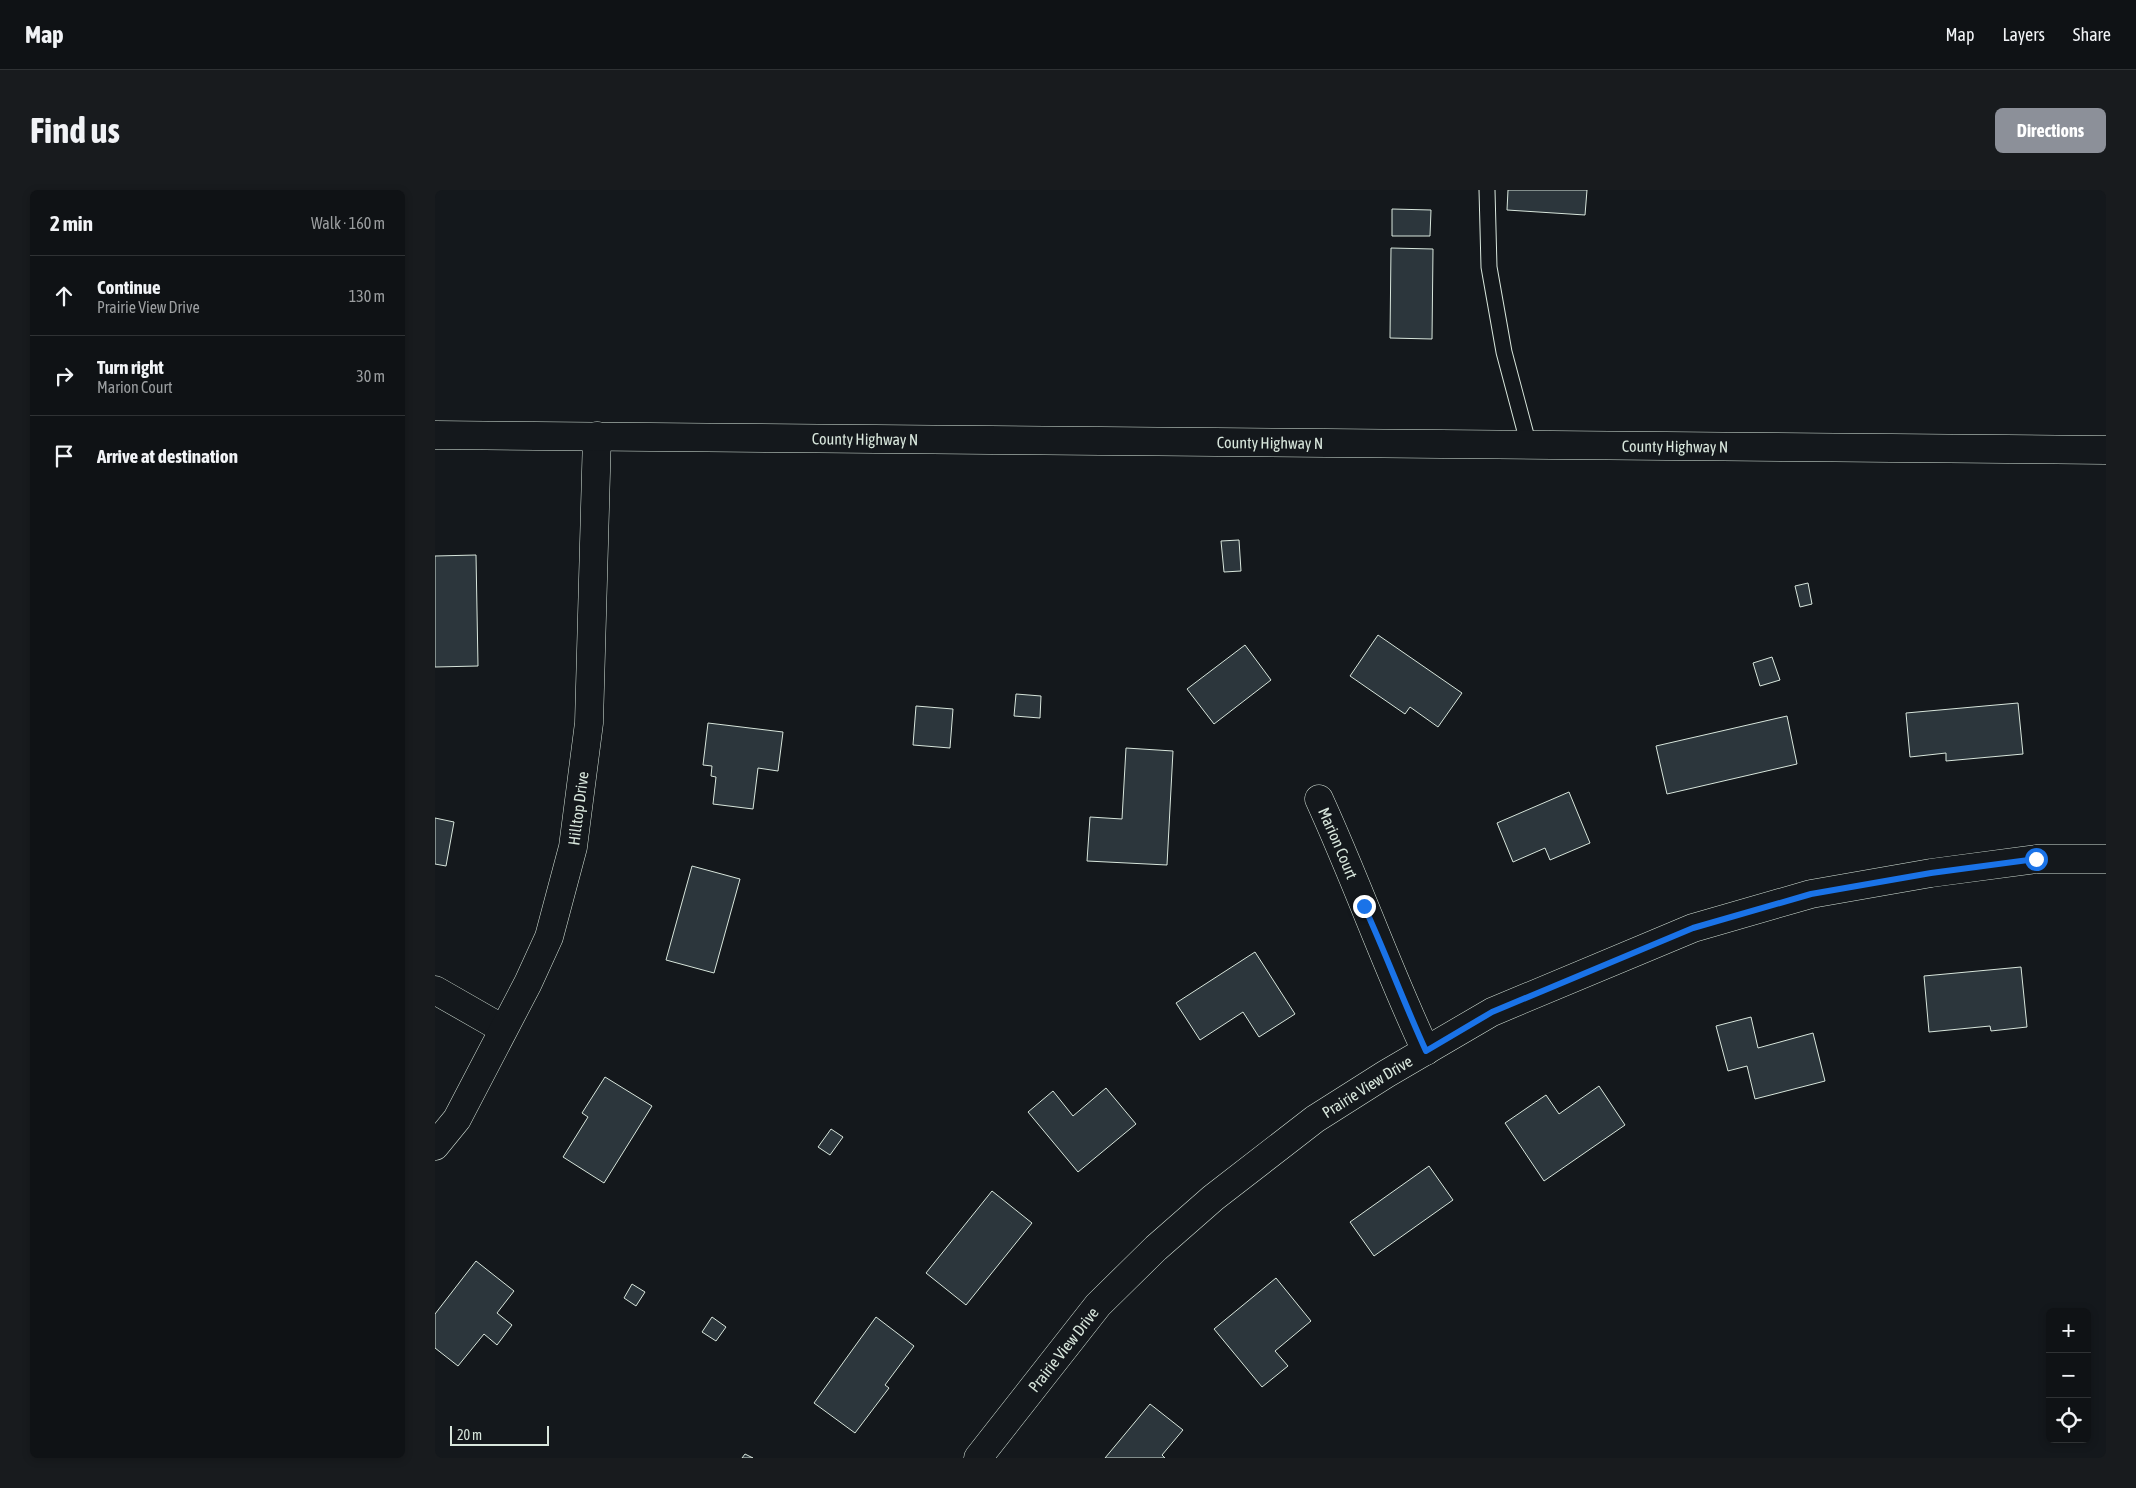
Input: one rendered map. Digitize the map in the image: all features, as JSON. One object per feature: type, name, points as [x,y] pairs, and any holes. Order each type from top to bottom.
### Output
[{"type":"street","name":"County Highway N","points":[[435,435],[2106,450]]},
{"type":"street","name":"Hilltop Drive","points":[[435,1146],[457,1119],[528,983],[549,937],[573,847],[589,723],[597,436]]},
{"type":"street","name":"Marion Court","points":[[1319,799],[1382,945],[1404,1004],[1426,1051]]},
{"type":"street","name":"Prairie View Drive","points":[[978,1458],[1098,1305],[1157,1248],[1213,1198],[1315,1119],[1492,1012],[1693,928],[1811,894],[1931,873],[2036,859],[2106,858]]},
{"type":"street","points":[[435,990],[503,1029]]},
{"type":"lane","points":[[1487,190],[1489,267],[1504,352],[1529,446]]},
{"type":"building","points":[[1508,190],[1587,190],[1585,215],[1507,210]]},
{"type":"building","points":[[1392,209],[1431,210],[1430,236],[1392,236]]},
{"type":"building","points":[[1391,248],[1433,249],[1432,339],[1390,338]]},
{"type":"building","points":[[1239,540],[1241,571],[1224,572],[1221,541]]},
{"type":"building","points":[[476,555],[478,666],[435,667],[435,556]]},
{"type":"building","points":[[1808,583],[1812,604],[1800,607],[1795,586]]},
{"type":"building","points":[[1378,635],[1462,693],[1438,727],[1410,707],[1405,714],[1350,676]]},
{"type":"building","points":[[1245,645],[1271,680],[1214,724],[1187,689]]},
{"type":"building","points":[[1772,657],[1780,680],[1760,686],[1753,663]]},
{"type":"building","points":[[1016,694],[1041,696],[1040,718],[1014,716]]},
{"type":"building","points":[[2018,703],[2023,754],[1946,761],[1946,753],[1910,757],[1906,713]]},
{"type":"building","points":[[916,706],[953,709],[950,748],[913,745]]},
{"type":"building","points":[[1787,716],[1797,764],[1667,794],[1656,746]]},
{"type":"building","points":[[708,723],[783,732],[778,771],[758,768],[753,809],[713,804],[716,777],[711,776],[712,766],[703,765]]},
{"type":"building","points":[[1126,748],[1173,751],[1167,865],[1087,861],[1090,817],[1122,819]]},
{"type":"building","points":[[1569,792],[1590,843],[1550,860],[1545,848],[1513,862],[1497,823]]},
{"type":"building","points":[[435,818],[454,822],[446,866],[435,864]]},
{"type":"building","points":[[692,866],[740,879],[714,973],[666,960]]},
{"type":"building","points":[[1255,952],[1295,1014],[1259,1037],[1243,1012],[1200,1040],[1176,1003]]},
{"type":"building","points":[[2021,967],[2027,1027],[1991,1031],[1990,1026],[1929,1032],[1924,976]]},
{"type":"building","points":[[1751,1017],[1758,1048],[1813,1033],[1825,1081],[1755,1099],[1747,1066],[1728,1071],[1716,1026]]},
{"type":"building","points":[[605,1077],[652,1106],[604,1183],[563,1157],[588,1117],[582,1113]]},
{"type":"building","points":[[1599,1086],[1625,1125],[1544,1181],[1505,1123],[1546,1095],[1559,1114]]},
{"type":"building","points":[[1106,1088],[1136,1124],[1078,1172],[1028,1112],[1053,1091],[1073,1116]]},
{"type":"building","points":[[831,1129],[843,1137],[830,1155],[818,1147]]},
{"type":"building","points":[[1429,1166],[1453,1200],[1374,1256],[1350,1222]]},
{"type":"building","points":[[992,1191],[1032,1223],[966,1305],[926,1273]]},
{"type":"building","points":[[476,1261],[514,1291],[497,1313],[512,1325],[497,1345],[484,1334],[458,1366],[435,1348],[435,1314]]},
{"type":"building","points":[[1276,1278],[1311,1321],[1275,1351],[1288,1366],[1262,1387],[1214,1329]]},
{"type":"building","points":[[632,1284],[645,1292],[636,1306],[624,1298]]},
{"type":"building","points":[[712,1317],[726,1327],[716,1341],[702,1332]]},
{"type":"building","points":[[876,1317],[914,1346],[885,1385],[889,1388],[855,1433],[814,1403]]},
{"type":"building","points":[[1150,1404],[1183,1430],[1162,1455],[1165,1458],[1105,1458]]},
{"type":"building","points":[[745,1454],[753,1458],[742,1458]]},
{"type":"route","points":[[1364,906],[1382,945],[1404,1004],[1426,1051],[1492,1012],[1693,928],[1811,894],[1931,873],[2036,859]]}]
